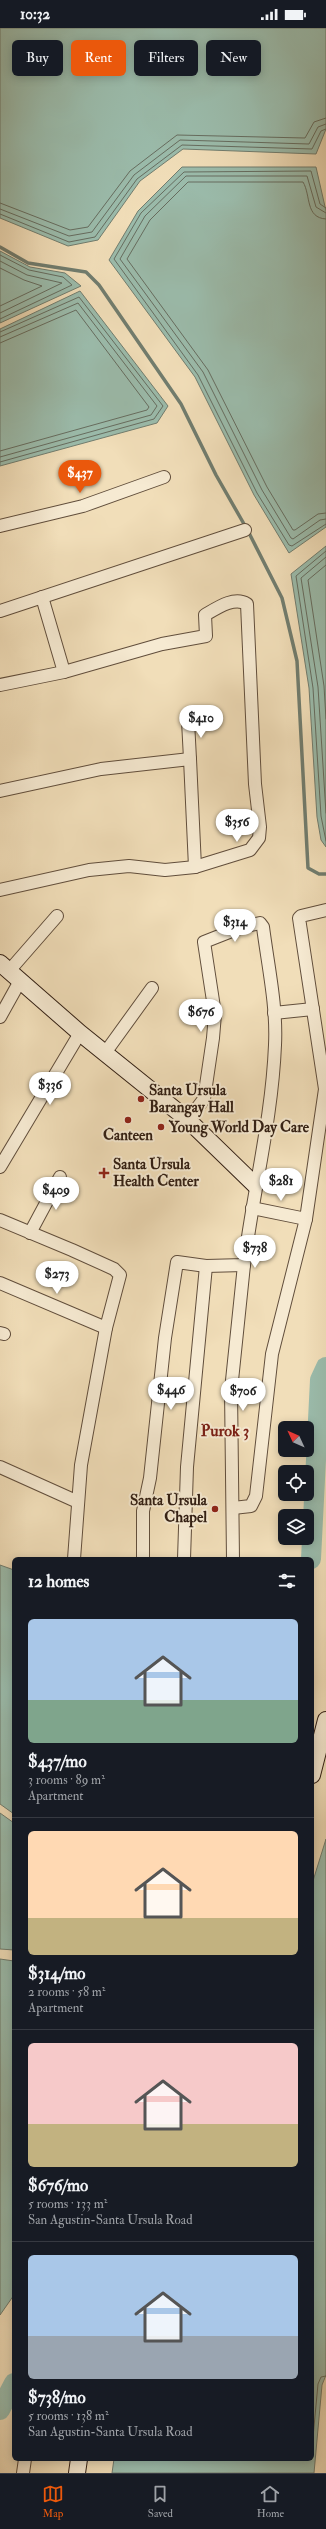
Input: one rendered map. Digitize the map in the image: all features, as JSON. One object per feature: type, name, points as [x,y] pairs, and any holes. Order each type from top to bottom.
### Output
[{"type":"street","points":[[0,526],[83,506],[164,477]]},
{"type":"street","points":[[0,611],[134,568],[245,530]]},
{"type":"street","points":[[42,597],[64,672]]},
{"type":"street","points":[[0,685],[64,672],[162,644],[206,636],[205,615],[230,602],[242,601],[247,604],[253,758],[260,827],[259,838],[247,852],[195,867],[165,870],[129,866],[89,870],[0,890]]},
{"type":"street","points":[[188,721],[195,867]]},
{"type":"street","points":[[0,791],[101,769],[190,759]]},
{"type":"street","points":[[233,1508],[251,1506],[256,1496],[272,1354],[306,1219],[325,1089],[299,918],[301,916],[326,910]]},
{"type":"street","points":[[0,1017],[10,972],[57,916]]},
{"type":"street","points":[[188,1120],[204,1099],[213,1038],[215,1014],[204,942],[242,927],[260,923],[263,927],[274,1013],[275,1045],[272,1087],[244,1265],[231,1390],[233,1508],[232,1557]]},
{"type":"street","points":[[10,972],[105,1054],[188,1120],[256,1185]]},
{"type":"street","points":[[105,1054],[152,988]]},
{"type":"street","points":[[274,1013],[313,1009]]},
{"type":"street","points":[[0,1167],[80,1033]]},
{"type":"street","points":[[30,1233],[60,1177]]},
{"type":"street","points":[[252,1208],[306,1219]]},
{"type":"street","points":[[0,1220],[114,1269],[120,1275],[106,1328],[81,1465],[74,1557]]},
{"type":"street","points":[[143,1557],[143,1511],[150,1478],[165,1338],[177,1262],[206,1266],[244,1265]]},
{"type":"street","points":[[184,1557],[188,1467],[206,1266]]},
{"type":"street","points":[[0,1283],[106,1328]]},
{"type":"street","points":[[0,1467],[78,1502]]},
{"type":"street","points":[[314,1767],[326,1720]]},
{"type":"street","points":[[23,2473],[25,2461]]},
{"type":"street","points":[[77,2473],[79,2461]]},
{"type":"water","points":[[0,28],[326,28],[326,129],[316,154],[183,149],[140,181],[98,240],[68,246],[0,218]]},
{"type":"water","points":[[182,167],[316,167],[326,211],[326,527],[289,553],[254,495],[195,377],[109,260],[138,211]]},
{"type":"water","points":[[0,251],[30,267],[65,273],[81,286],[0,323]]},
{"type":"water","points":[[80,291],[168,406],[157,423],[0,466],[0,329]]},
{"type":"water","points":[[326,546],[326,847],[321,840],[317,817],[309,688],[291,574]]},
{"type":"water","points":[[0,1565],[12,1569],[12,1813],[0,1804]]},
{"type":"water","points":[[0,1813],[12,1822],[12,1950],[0,1949]]},
{"type":"water","points":[[326,1839],[326,2375],[322,2385],[314,2473],[112,2473],[114,2461],[314,2461],[314,1878]]},
{"type":"water","points":[[0,1959],[12,1961],[12,2298],[0,2315]]},
{"type":"waterway","points":[[0,247],[28,263],[86,272],[99,285],[181,404],[216,475],[248,531],[282,598],[297,661],[308,868],[319,874],[326,874]]},
{"type":"waterway","points":[[311,1557],[320,1380],[326,1367]]},
{"type":"waterway","points":[[0,2410],[12,2387]]},
{"type":"place","name":"Santa Ursula Barangay Hall","points":[[141,1099]]},
{"type":"place","name":"Canteen","points":[[128,1120]]},
{"type":"place","name":"Young World Day Care","points":[[161,1127]]},
{"type":"place","name":"Santa Ursula Health Center","points":[[104,1173]]},
{"type":"place","name":"Santa Ursula Chapel","points":[[215,1509]]},
{"type":"district","name":"Purok 3","points":[[225,1431]]}]
